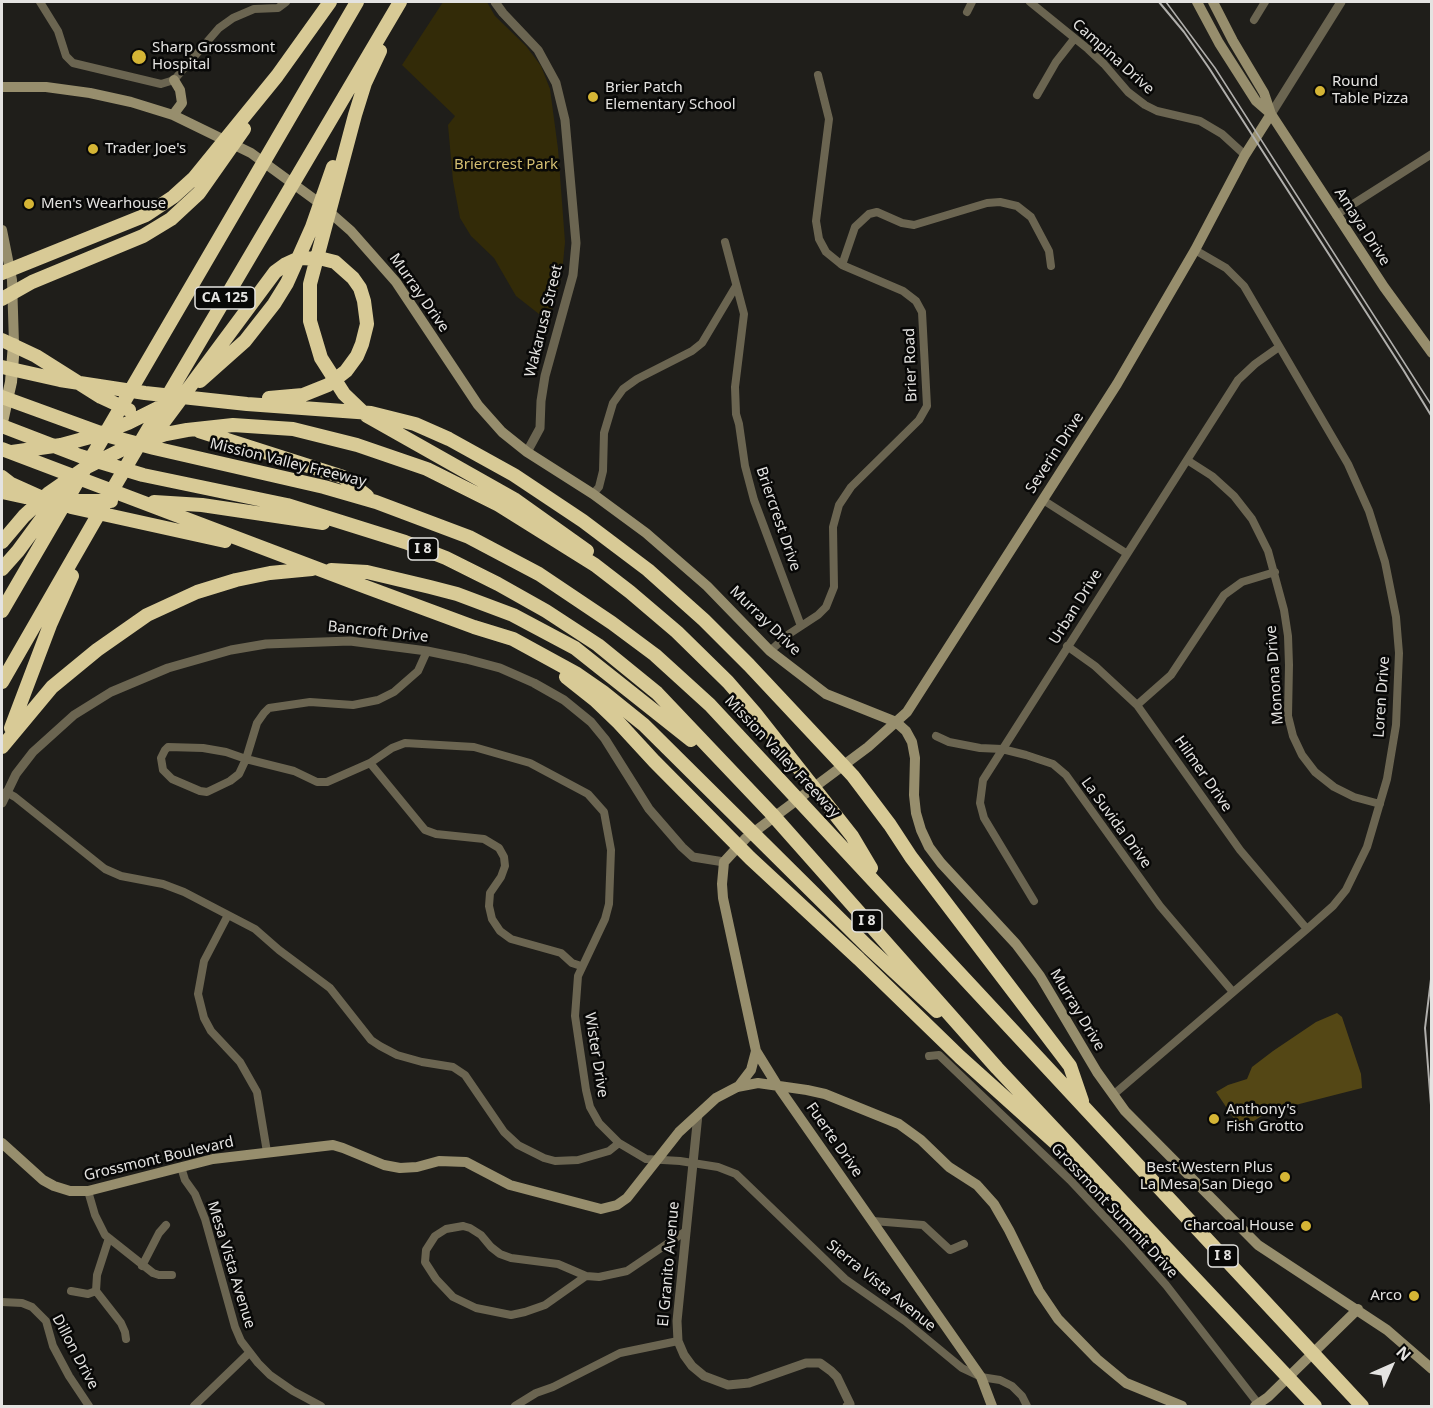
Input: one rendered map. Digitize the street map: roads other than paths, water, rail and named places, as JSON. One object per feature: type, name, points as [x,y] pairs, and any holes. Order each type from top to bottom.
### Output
[{"type":"highway","points":[[2,299],[26,285],[143,236],[171,219],[199,193],[210,168],[330,2]]},
{"type":"highway","name":"CA 125","points":[[2,611],[357,2]]},
{"type":"highway","points":[[2,451],[30,451],[61,445],[128,423],[175,398],[224,362],[261,321],[287,283],[312,227],[332,181],[365,83],[401,2]]},
{"type":"highway","name":"CA 125","points":[[2,682],[178,378],[401,2]]},
{"type":"highway","points":[[2,273],[146,215],[210,168]]},
{"type":"highway","points":[[332,181],[309,301],[313,336],[326,370],[344,394],[354,405],[382,425],[506,495],[586,549],[630,592],[702,655],[755,713],[852,836],[882,888]]},
{"type":"highway","points":[[117,482],[162,425],[264,284],[286,264],[299,258],[323,258],[335,262],[346,270],[360,288],[366,312],[365,332],[352,365],[338,379],[321,389],[303,395],[219,400]]},
{"type":"highway","points":[[8,342],[62,370],[101,397],[131,411],[343,477],[376,502]]},
{"type":"highway","points":[[2,367],[60,380],[145,393],[371,413],[415,424],[482,457],[584,521],[648,570],[727,642],[843,766],[1070,1066],[1084,1106]]},
{"type":"highway","name":"Mission Valley Freeway","points":[[2,397],[109,436],[324,487],[376,502],[469,537],[539,574],[612,623],[655,655],[710,705],[1362,1407]]},
{"type":"highway","name":"I 8","points":[[2,424],[48,444],[143,475],[287,505],[405,542],[456,563],[546,611],[598,645],[657,693],[771,813],[997,1068],[1315,1407]]},
{"type":"highway","points":[[2,542],[24,516],[68,479],[123,449],[166,434],[207,427],[261,425],[322,435],[427,469],[499,506],[595,565],[630,592]]},
{"type":"highway","points":[[2,451],[474,627],[513,639],[552,659],[603,692],[627,711],[867,946],[997,1068]]},
{"type":"highway","points":[[2,569],[95,453]]},
{"type":"highway","points":[[2,477],[40,497],[202,506],[363,528]]},
{"type":"highway","points":[[2,492],[210,537],[302,563]]},
{"type":"highway","points":[[2,753],[41,647],[72,575],[75,556]]},
{"type":"highway","points":[[2,747],[52,687],[97,650],[147,615],[197,592],[236,580],[270,573],[316,569],[367,572],[457,594],[513,615],[575,648],[735,775]]},
{"type":"highway","points":[[474,627],[530,653],[586,693],[619,723],[654,761],[742,842],[960,1058],[1125,1205]]},
{"type":"main road","name":"Amaya Drive","points":[[1197,2],[1219,43],[1256,101],[1271,114]]},
{"type":"main road","name":"Amaya Drive","points":[[1214,2],[1233,41],[1264,93],[1271,114],[1335,215],[1431,354]]},
{"type":"main road","points":[[173,114],[182,103],[180,90],[174,80]]},
{"type":"main road","name":"Murray Drive","points":[[2,87],[46,87],[90,93],[173,114],[251,153],[318,202],[351,231],[396,282],[466,388],[491,421],[528,452],[593,494],[646,533],[707,586],[770,651],[826,694],[896,722],[906,731],[912,742],[915,758],[916,813],[929,847],[1016,944],[1040,976],[1097,1072],[1125,1111],[1258,1245],[1388,1330],[1431,1369]]},
{"type":"main road","name":"Severin Drive","points":[[724,862],[742,842],[843,766],[907,712],[1117,384],[1195,250],[1245,155],[1271,114]]},
{"type":"main road","points":[[2,230],[12,280],[8,342],[11,382],[2,424]]},
{"type":"main road","name":"Fuerte Drive","points":[[724,862],[723,898],[756,1050],[777,1085],[981,1377],[992,1407]]},
{"type":"main road","points":[[737,1087],[751,1070],[756,1050]]},
{"type":"main road","name":"Grossmont Boulevard","points":[[2,1143],[43,1180],[70,1191],[88,1191],[213,1159],[333,1145],[384,1165],[400,1168],[417,1167],[439,1161],[466,1162],[510,1185],[602,1209],[623,1202],[679,1132],[716,1098],[737,1087],[758,1083],[825,1094],[899,1124],[912,1132],[949,1167],[985,1193],[1009,1230],[1042,1297],[1058,1319],[1097,1359],[1126,1383],[1182,1407]]},
{"type":"main road","points":[[1258,1406],[1358,1309]]},
{"type":"street","points":[[40,2],[58,31],[66,56],[73,63],[161,84],[174,80],[219,28],[233,18],[254,9],[278,8],[286,2]]},
{"type":"street","name":"Wakarusa Street","points":[[495,2],[538,50],[556,84],[565,120],[576,243],[573,275],[545,376],[540,428],[528,452]]},
{"type":"street","points":[[967,12],[972,2]]},
{"type":"street","name":"Campina Drive","points":[[1030,2],[1104,64],[1128,92],[1145,105],[1157,111],[1191,117],[1209,125],[1245,155]]},
{"type":"street","points":[[1254,20],[1266,2]]},
{"type":"street","name":"Severin Drive","points":[[1271,114],[1341,2]]},
{"type":"street","points":[[1037,95],[1056,62],[1074,39]]},
{"type":"street","name":"Brier Road","points":[[770,651],[822,611],[833,592],[833,527],[842,498],[919,420],[927,406],[922,312],[916,301],[903,291],[842,265],[826,252],[816,229],[830,119],[818,75]]},
{"type":"street","points":[[1335,215],[1431,154]]},
{"type":"street","points":[[842,265],[855,227],[869,214],[877,212],[902,223],[914,225],[987,203],[1000,202],[1017,206],[1030,217],[1049,251],[1051,266]]},
{"type":"street","name":"Briercrest Drive","points":[[725,242],[744,314],[735,387],[736,414],[745,466],[754,500],[801,626]]},
{"type":"street","name":"Loren Drive","points":[[1113,1095],[1333,906],[1351,882],[1367,847],[1387,779],[1396,725],[1399,658],[1396,617],[1387,572],[1372,521],[1353,476],[1249,293],[1226,268],[1195,250]]},
{"type":"street","points":[[593,494],[599,488],[603,471],[604,434],[613,403],[623,389],[637,379],[692,351],[702,343],[736,286]]},
{"type":"street","name":"Urban Drive","points":[[1034,901],[988,825],[982,810],[980,795],[983,780],[1238,380],[1255,364],[1279,347]]},
{"type":"street","name":"Monona Drive","points":[[1187,460],[1223,486],[1243,507],[1259,531],[1275,572],[1288,636],[1287,705],[1290,726],[1296,743],[1308,763],[1323,780],[1354,797],[1380,804]]},
{"type":"street","points":[[1043,500],[1126,553]]},
{"type":"street","points":[[1137,705],[1171,675],[1224,595],[1242,582],[1275,572]]},
{"type":"street","name":"Bancroft Drive","points":[[2,803],[16,774],[33,752],[74,715],[111,692],[168,668],[242,648],[310,641],[350,641],[427,651],[500,668],[564,700],[591,722],[605,739],[649,809],[682,847],[693,857],[724,862]]},
{"type":"street","name":"Hilmer Drive","points":[[1067,646],[1095,666],[1137,705],[1240,850],[1307,929]]},
{"type":"street","points":[[246,759],[257,723],[269,708],[310,702],[353,705],[378,700],[394,692],[418,671],[427,651]]},
{"type":"street","name":"La Suvida Drive","points":[[936,736],[949,742],[1002,749],[1053,764],[1066,775],[1160,906],[1233,992]]},
{"type":"street","name":"Wister Drive","points":[[246,759],[239,774],[207,792],[168,777],[160,762],[162,753],[168,747],[203,748],[288,769],[312,781],[321,782],[332,781],[405,743],[474,747],[530,763],[594,799],[604,812],[611,850],[609,904],[605,919],[581,966],[576,990],[575,1016],[586,1090],[594,1115],[619,1143],[640,1156],[693,1163]]},
{"type":"street","points":[[370,763],[425,830],[436,834],[484,839],[499,848],[504,856],[505,866],[501,877],[490,893],[489,906],[492,919],[500,931],[511,939],[561,953],[572,963],[581,966]]},
{"type":"street","points":[[6,792],[105,869],[121,876],[163,884],[255,929],[279,950],[324,982],[371,1040],[380,1047],[397,1055],[422,1062],[453,1067],[465,1075],[504,1132],[518,1144],[544,1158],[555,1161],[578,1160],[609,1151],[619,1143]]},
{"type":"street","points":[[228,915],[204,961],[198,993],[204,1018],[211,1031],[240,1062],[256,1092],[267,1152]]},
{"type":"street","name":"Grossmont Summit Drive","points":[[929,1056],[939,1055],[1070,1180],[1121,1234],[1166,1285],[1258,1406]]},
{"type":"street","name":"El Granito Avenue","points":[[698,1114],[677,1321],[678,1341],[688,1361],[711,1380],[728,1384],[749,1383],[806,1363],[820,1363],[837,1377],[849,1406]]},
{"type":"street","name":"Sierra Vista Avenue","points":[[693,1163],[724,1168],[741,1177],[845,1279],[905,1321],[962,1368],[981,1377],[994,1378],[1006,1383],[1017,1391],[1027,1407]]},
{"type":"street","name":"Mesa Vista Avenue","points":[[182,1167],[185,1180],[195,1194],[205,1219],[235,1327],[249,1353],[277,1381],[321,1407]]},
{"type":"street","points":[[88,1191],[99,1227],[109,1238],[142,1266],[159,1275],[172,1275]]},
{"type":"street","points":[[873,1221],[923,1225],[950,1250],[964,1244]]},
{"type":"street","points":[[142,1266],[159,1233],[166,1225]]},
{"type":"street","points":[[586,1276],[545,1305],[525,1312],[504,1314],[476,1308],[453,1297],[436,1279],[425,1262],[425,1256],[428,1245],[438,1233],[446,1228],[463,1226],[481,1235],[490,1247],[500,1254],[511,1258],[558,1264],[586,1276],[599,1277],[627,1270],[686,1231]]},
{"type":"street","points":[[109,1238],[96,1275],[96,1291],[121,1323],[126,1339]]},
{"type":"street","points":[[71,1291],[88,1294],[96,1291]]},
{"type":"street","name":"Dillon Drive","points":[[2,1302],[22,1303],[32,1307],[46,1321],[53,1346],[89,1407]]},
{"type":"street","points":[[515,1407],[536,1393],[553,1387],[620,1353],[678,1341]]},
{"type":"street","points":[[194,1407],[249,1353]]},
{"type":"tram line","points":[[1166,2],[1215,68],[1432,406]]},
{"type":"tram line","points":[[1432,1009],[1432,1061]]},
{"type":"railway","points":[[1159,2],[1184,32],[1209,68],[1432,417]]},
{"type":"railway","points":[[1432,971],[1425,1028],[1432,1118]]},
{"type":"place","name":"Sharp Grossmont Hospital","points":[[139,57]]},
{"type":"place","name":"Round Table Pizza","points":[[1320,91]]},
{"type":"place","name":"Brier Patch Elementary School","points":[[593,97]]},
{"type":"place","name":"Trader Joe's","points":[[93,149]]},
{"type":"place","name":"Men's Wearhouse","points":[[29,204]]},
{"type":"place","name":"Anthony's Fish Grotto","points":[[1214,1119]]},
{"type":"place","name":"Best Western Plus La Mesa San Diego","points":[[1285,1177]]},
{"type":"place","name":"Charcoal House","points":[[1306,1226]]},
{"type":"place","name":"Arco","points":[[1414,1296]]},
{"type":"park label","name":"Briercrest Park","points":[[506,165]]}]
